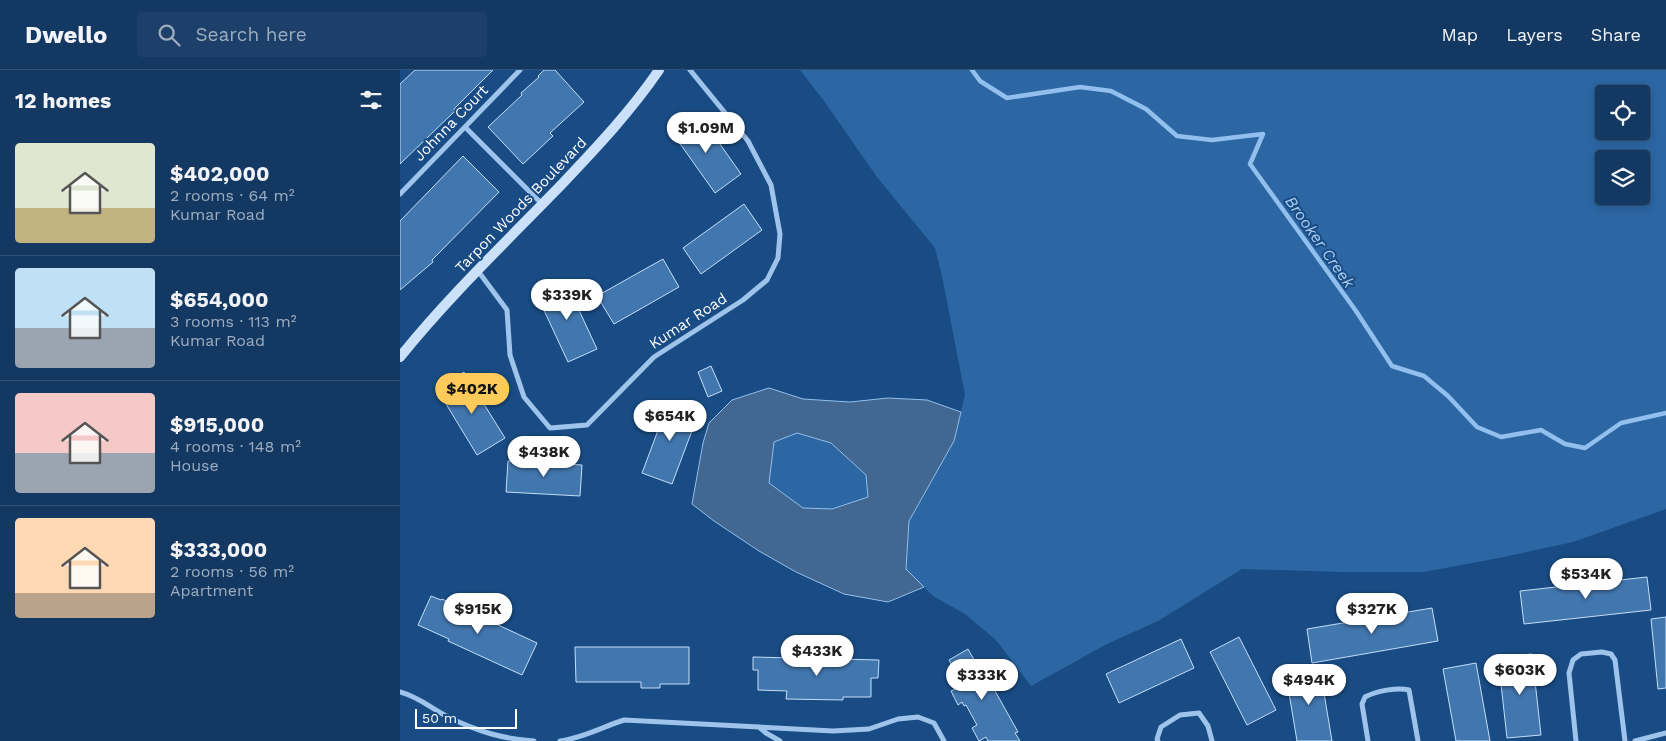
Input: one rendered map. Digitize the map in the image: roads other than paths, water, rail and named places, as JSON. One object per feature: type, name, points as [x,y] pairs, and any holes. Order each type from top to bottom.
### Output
[{"type":"street","name":"Johnna Court","points":[[400,194],[520,70]]},
{"type":"street","name":"Tarpon Woods Boulevard","points":[[400,357],[428,323],[596,148],[650,84],[659,70]]},
{"type":"street","name":"Kumar Road","points":[[478,271],[507,310],[510,355],[524,396],[550,428],[587,425],[654,357],[743,300],[767,280],[778,258],[780,234],[771,185],[748,141],[690,70]]},
{"type":"street","points":[[465,128],[542,205]]},
{"type":"street","points":[[1576,741],[1568,673],[1573,660],[1581,654],[1602,652],[1611,654],[1615,660],[1625,741]]},
{"type":"street","points":[[1368,741],[1362,704],[1365,697],[1370,694],[1398,689],[1409,690],[1418,741]]},
{"type":"street","points":[[400,692],[417,697],[447,716],[484,732],[514,740],[534,741]]},
{"type":"street","points":[[1158,741],[1161,727],[1180,716],[1199,713],[1208,726],[1212,741]]},
{"type":"street","points":[[560,741],[577,739],[624,720],[834,731],[869,729],[898,719],[918,716],[934,723],[944,741]]},
{"type":"street","points":[[759,727],[780,741]]},
{"type":"street","points":[[1635,741],[1666,733]]},
{"type":"waterway","name":"Brooker Creek","points":[[972,70],[980,81],[1007,98],[1080,87],[1111,91],[1146,109],[1177,136],[1212,140],[1263,134],[1250,164],[1356,311],[1392,366],[1424,376],[1448,396],[1477,427],[1501,437],[1541,430],[1565,444],[1585,448],[1621,423],[1666,413]]}]
